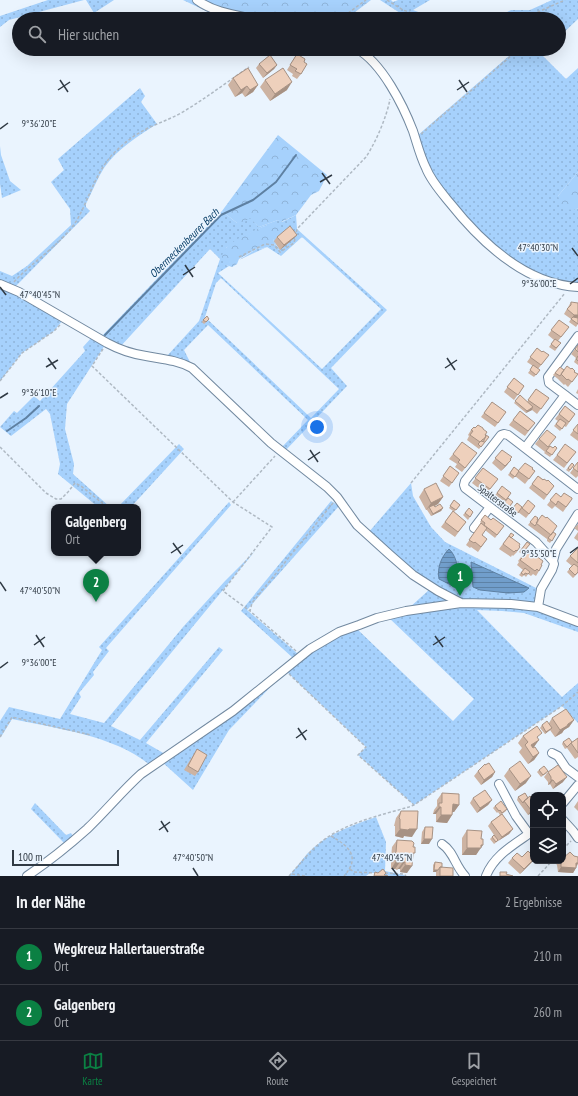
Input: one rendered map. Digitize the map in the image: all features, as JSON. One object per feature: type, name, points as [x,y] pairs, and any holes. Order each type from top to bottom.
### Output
[{"type":"street","points":[[197,0],[212,8],[224,12]]},
{"type":"street","points":[[367,56],[383,75],[405,111],[425,167],[434,183],[458,213],[501,256],[522,269],[546,280],[574,287]]},
{"type":"street","points":[[0,284],[10,287],[107,344],[122,351],[174,360],[184,363],[192,368],[280,450],[327,487],[367,535],[393,558],[418,578],[461,603]]},
{"type":"street","points":[[578,336],[548,377],[549,383],[578,405]]},
{"type":"street","points":[[525,448],[565,395]]},
{"type":"street","name":"Spalterstraße","points":[[553,561],[536,542],[465,488],[465,481],[501,435],[504,434],[525,448],[578,490]]},
{"type":"street","points":[[474,528],[490,507]]},
{"type":"street","points":[[538,607],[541,589],[554,564],[553,561],[556,549],[578,514]]},
{"type":"street","points":[[27,876],[65,848],[88,828],[141,774],[233,711],[302,656],[339,632],[377,618],[406,611],[461,603],[524,605],[538,607],[578,622]]},
{"type":"street","points":[[552,753],[558,756],[566,768],[578,777]]},
{"type":"street","points":[[499,784],[516,816],[530,832]]},
{"type":"street","points":[[566,799],[578,785]]},
{"type":"street","points":[[566,823],[578,838]]},
{"type":"street","points":[[486,876],[487,872],[497,858],[530,834]]},
{"type":"street","points":[[442,844],[446,846],[453,855],[459,869],[465,876]]},
{"type":"path","points":[[350,12],[366,0]]},
{"type":"path","points":[[387,0],[409,12]]},
{"type":"path","points":[[540,12],[565,0]]},
{"type":"path","points":[[416,141],[422,134],[511,56]]},
{"type":"path","points":[[10,287],[21,274],[34,264],[69,230],[77,220],[99,174],[115,152],[133,137],[148,128],[181,113],[249,67]]},
{"type":"path","points":[[239,258],[262,245],[266,244],[274,246],[280,252],[294,243],[297,229],[361,163],[371,150],[384,119],[393,90]]},
{"type":"path","points":[[411,483],[574,287]]},
{"type":"path","points":[[0,381],[22,353],[54,331],[64,318]]},
{"type":"path","points":[[107,344],[92,366],[233,502],[272,527],[223,591],[250,611],[302,656]]},
{"type":"path","points":[[0,447],[46,493],[56,499],[61,499],[75,483],[81,486],[102,504]]},
{"type":"path","points":[[233,502],[280,450]]},
{"type":"path","points":[[250,611],[252,603],[337,498]]},
{"type":"path","points":[[285,670],[366,747],[358,755],[414,805]]},
{"type":"path","points":[[290,876],[308,854],[331,835],[342,829],[414,805],[562,706],[578,692]]},
{"type":"path","points":[[0,737],[12,717],[91,735]]},
{"type":"path","points":[[331,835],[344,843],[350,850],[352,857],[350,870],[344,876]]},
{"type":"path","points":[[538,876],[549,864]]},
{"type":"path","points":[[350,870],[354,872],[375,873]]},
{"type":"path","points":[[383,873],[404,874],[406,876]]},
{"type":"path","points":[[292,874],[305,876]]},
{"type":"green space","points":[[48,0],[84,0],[39,12],[12,12]]},
{"type":"green space","points":[[86,0],[114,0],[96,12],[93,12]]},
{"type":"green space","points":[[183,0],[194,0],[226,12],[208,12]]},
{"type":"green space","points":[[199,0],[371,0],[355,12],[231,12]]},
{"type":"green space","points":[[380,0],[391,0],[393,2],[398,0],[430,0],[413,10],[418,12],[398,12]]},
{"type":"green space","points":[[552,0],[578,0],[578,19],[566,30],[566,12],[507,12],[511,10],[530,10]]},
{"type":"green space","points":[[12,12],[12,19],[0,27],[0,16]]},
{"type":"green space","points":[[509,56],[543,56],[566,79],[578,68],[578,172],[558,196],[575,210],[578,208],[578,285],[561,282],[523,267],[485,240],[433,178],[417,136]]},
{"type":"green space","points":[[140,88],[145,96],[141,102],[157,124],[128,143],[109,161],[99,177],[86,204],[86,207],[90,211],[15,287],[0,281],[0,271],[12,276],[27,266],[71,225],[70,209],[51,182],[64,170],[58,159]]},
{"type":"green space","points":[[278,135],[327,175],[319,191],[311,195],[296,215],[281,222],[278,220],[259,227],[250,218],[243,223],[237,223],[222,211]]},
{"type":"green space","points":[[0,146],[1,155],[10,181],[21,190],[2,198],[0,184]]},
{"type":"green space","points":[[578,172],[578,208],[575,210],[562,209],[558,196]]},
{"type":"green space","points":[[222,211],[237,223],[250,217],[259,227],[278,220],[282,222],[296,215],[297,229],[387,310],[331,368],[347,386],[285,451],[281,448],[308,420],[208,325],[184,350],[191,364],[166,357],[199,321],[220,259],[210,249],[120,347],[100,338]],"holes":[[[267,225],[274,239],[273,241],[280,249],[279,250],[274,244],[261,249],[258,248],[239,260],[267,247],[281,256],[302,237],[381,309],[322,369],[218,273],[229,266],[226,265],[226,248],[242,237]],[[221,278],[339,389],[311,418],[205,317],[216,283]]]},
{"type":"green space","points":[[267,225],[275,225],[282,232],[273,241],[280,250],[274,244],[261,249],[258,248],[239,259],[237,264],[232,267],[226,265],[222,257],[228,246],[248,233]]},
{"type":"green space","points":[[0,287],[9,290],[63,320],[54,331],[22,353],[0,381]]},
{"type":"green space","points":[[92,337],[105,345],[67,404],[65,429],[74,464],[73,474],[107,504],[94,504],[58,474],[60,464],[50,414],[46,409],[11,436],[0,427],[14,411],[17,413],[34,396],[40,401],[85,351],[83,347]]},
{"type":"green space","points":[[179,444],[184,449],[134,504],[121,504]]},
{"type":"green space","points":[[411,483],[413,496],[431,527],[445,542],[538,589],[535,604],[460,599],[422,578],[368,533]]},
{"type":"green space","points":[[331,501],[339,506],[247,610],[298,654],[293,658],[241,611]]},
{"type":"green space","points":[[229,502],[231,505],[106,648],[109,651],[93,672],[94,675],[79,693],[81,697],[70,714],[104,723],[183,627],[255,551],[111,726],[140,740],[219,647],[223,650],[146,743],[165,754],[150,765],[119,747],[84,734],[12,719],[0,737],[0,721],[9,707],[60,719],[102,650],[99,647]]},
{"type":"green space","points":[[430,589],[449,599],[449,604],[409,608]]},
{"type":"green space","points":[[499,606],[533,610],[549,614],[578,625],[578,632],[524,613],[477,610],[562,697],[578,683],[578,723],[562,706],[414,805],[358,755],[366,747],[286,671],[229,730],[193,790],[161,761],[316,648],[356,628],[453,721],[474,699],[388,617],[455,607]]},
{"type":"green space","points":[[35,803],[66,835],[71,833],[74,838],[66,845],[31,809]]},
{"type":"green space","points":[[376,817],[386,842],[385,871],[405,876],[383,876],[379,873],[370,873],[366,876],[289,876],[307,854],[322,841],[339,831]]},
{"type":"shaded area","points":[[449,549],[454,556],[458,571],[458,585],[453,586],[439,579],[440,563]]},
{"type":"shaded area","points":[[471,562],[529,588],[524,592],[508,593],[480,590],[473,587]]},
{"type":"building","points":[[271,56],[277,65],[267,73],[259,64]]},
{"type":"building","points":[[296,56],[300,56],[305,59],[304,62],[307,64],[301,74],[295,71],[297,69],[290,65]]},
{"type":"building","points":[[248,68],[258,85],[250,90],[247,86],[241,90],[233,78]]},
{"type":"building","points":[[283,68],[292,82],[275,94],[265,80]]},
{"type":"building","points":[[290,226],[297,235],[284,245],[277,237]]},
{"type":"building","points":[[571,302],[578,303],[578,315],[574,315],[567,309],[571,305]]},
{"type":"building","points":[[207,316],[209,319],[206,322],[203,320]]},
{"type":"building","points":[[573,317],[578,318],[578,324],[571,319]]},
{"type":"building","points":[[559,320],[569,327],[561,337],[551,330]]},
{"type":"building","points":[[555,339],[561,343],[556,348],[551,344]]},
{"type":"building","points":[[578,345],[578,352],[575,349]]},
{"type":"building","points":[[537,348],[549,355],[541,365],[530,357]]},
{"type":"building","points":[[533,365],[540,370],[536,375],[530,370]]},
{"type":"building","points":[[567,366],[571,369],[572,368],[575,371],[574,372],[578,374],[572,382],[568,379],[567,380],[561,374]]},
{"type":"building","points":[[560,367],[564,370],[560,376],[555,373]]},
{"type":"building","points":[[514,378],[524,386],[518,395],[507,387]]},
{"type":"building","points":[[536,389],[549,398],[541,409],[528,400]]},
{"type":"building","points":[[520,395],[533,407],[527,411],[515,401]]},
{"type":"building","points":[[492,402],[506,412],[498,423],[484,413]]},
{"type":"building","points":[[565,406],[575,414],[569,422],[559,414]]},
{"type":"building","points":[[520,411],[535,423],[528,431],[513,420]]},
{"type":"building","points":[[560,419],[566,423],[562,429],[556,424]]},
{"type":"building","points":[[578,424],[578,434],[573,430]]},
{"type":"building","points":[[478,425],[487,432],[484,439],[480,442],[470,435],[473,431],[471,430]]},
{"type":"building","points":[[547,430],[556,437],[548,447],[539,439]]},
{"type":"building","points":[[485,435],[489,437],[481,447],[478,444],[481,441],[484,442]]},
{"type":"building","points":[[462,442],[477,453],[465,468],[458,462],[460,460],[453,454]]},
{"type":"building","points":[[565,444],[576,452],[567,463],[557,455]]},
{"type":"building","points":[[550,446],[553,448],[555,446],[557,448],[552,455],[546,451]]},
{"type":"building","points":[[502,450],[512,457],[505,466],[495,458]]},
{"type":"building","points":[[578,462],[578,472],[573,468]]},
{"type":"building","points":[[525,463],[535,471],[529,479],[518,471]]},
{"type":"building","points":[[572,463],[574,465],[570,470],[568,468]]},
{"type":"building","points":[[450,466],[459,473],[452,483],[443,476]]},
{"type":"building","points":[[514,467],[519,471],[515,477],[510,473]]},
{"type":"building","points":[[483,468],[498,479],[490,489],[475,478]]},
{"type":"building","points":[[538,476],[543,480],[548,480],[554,486],[547,495],[532,484]]},
{"type":"building","points":[[436,483],[443,497],[431,503],[424,489]]},
{"type":"building","points":[[502,486],[511,493],[506,500],[497,493]]},
{"type":"building","points":[[556,493],[561,497],[564,493],[572,498],[566,507],[558,501],[556,505],[550,500]]},
{"type":"building","points":[[508,498],[513,502],[509,507],[504,503]]},
{"type":"building","points":[[454,500],[460,505],[456,510],[450,506]]},
{"type":"building","points":[[528,500],[535,506],[529,514],[522,508]]},
{"type":"building","points":[[517,503],[522,507],[518,513],[512,509]]},
{"type":"building","points":[[440,504],[443,508],[433,514],[429,507],[434,505],[435,507]]},
{"type":"building","points":[[469,508],[473,512],[470,517],[465,513]]},
{"type":"building","points":[[453,511],[466,522],[458,532],[445,522]]},
{"type":"building","points":[[485,515],[491,520],[493,518],[504,526],[497,535],[484,525],[485,523],[481,520]]},
{"type":"building","points":[[542,515],[546,518],[547,517],[557,526],[551,535],[536,523]]},
{"type":"building","points":[[535,516],[538,518],[538,521],[535,526],[530,522]]},
{"type":"building","points":[[481,523],[487,528],[482,535],[487,539],[481,547],[475,542],[474,543],[469,540]]},
{"type":"building","points":[[553,532],[556,534],[552,541],[548,538]]},
{"type":"building","points":[[511,533],[514,535],[511,538],[509,536]]},
{"type":"building","points":[[509,536],[520,544],[517,551],[516,550],[514,552],[503,544]]},
{"type":"building","points":[[527,542],[530,544],[524,551],[521,550]]},
{"type":"building","points":[[578,548],[578,563],[570,556]]},
{"type":"building","points":[[528,550],[543,561],[539,571],[537,569],[535,571],[520,560],[524,553],[525,554]]},
{"type":"building","points":[[574,564],[578,567],[578,572],[575,575],[569,569]]},
{"type":"building","points":[[525,568],[530,572],[528,574],[525,573],[524,575],[521,573]]},
{"type":"building","points":[[566,709],[574,720],[560,730],[552,718]]},
{"type":"building","points":[[547,721],[552,728],[546,732],[542,725]]},
{"type":"building","points":[[537,726],[542,733],[537,737],[539,740],[531,745],[533,748],[535,747],[539,753],[533,757],[525,745],[528,742],[523,736]]},
{"type":"building","points":[[569,738],[572,742],[567,747],[563,742]]},
{"type":"building","points":[[578,738],[578,753],[571,743]]},
{"type":"building","points":[[197,749],[207,755],[198,772],[188,766]]},
{"type":"building","points":[[520,761],[531,776],[520,784],[509,769]]},
{"type":"building","points":[[489,763],[495,772],[484,780],[478,771],[485,764]]},
{"type":"building","points":[[558,765],[567,777],[556,784],[553,780],[551,780],[548,772]]},
{"type":"building","points":[[544,766],[548,771],[543,775],[539,770]]},
{"type":"building","points":[[485,790],[492,800],[480,808],[473,798]]},
{"type":"building","points":[[442,793],[459,794],[459,805],[453,804],[452,815],[441,815],[441,807],[439,807],[439,803],[442,803]]},
{"type":"building","points":[[525,793],[528,798],[523,803],[518,797]]},
{"type":"building","points":[[530,796],[530,809],[524,801]]},
{"type":"building","points":[[501,801],[507,809],[502,813],[495,806]]},
{"type":"building","points":[[401,811],[418,811],[417,829],[400,829],[399,818]]},
{"type":"building","points":[[502,814],[513,829],[502,837],[491,822]]},
{"type":"building","points":[[425,827],[433,827],[432,839],[424,839]]},
{"type":"building","points":[[467,830],[482,831],[481,839],[483,839],[483,845],[481,845],[481,848],[467,848]]},
{"type":"building","points":[[494,835],[498,840],[496,842],[492,837]]},
{"type":"building","points":[[397,840],[412,841],[414,843],[413,847],[415,847],[415,853],[413,853],[412,866],[405,865],[405,862],[402,863],[396,861],[395,853]]},
{"type":"building","points":[[528,851],[530,853],[530,863],[524,869],[512,858],[517,853],[522,857]]},
{"type":"building","points":[[570,852],[574,856],[578,857],[576,868],[561,867],[561,864],[566,864],[566,855]]},
{"type":"building","points":[[435,862],[442,863],[442,867],[438,870],[434,870]]},
{"type":"building","points":[[440,867],[453,868],[453,876],[440,876]]},
{"type":"building","points":[[383,869],[386,873],[384,875],[388,876],[374,876],[375,872],[378,873]]},
{"type":"building","points":[[500,872],[507,872],[506,874],[513,876],[500,876]]},
{"type":"waterway","name":"Obermeckenbeurer Bach","points":[[105,335],[221,215],[253,200],[276,182],[296,155]]},
{"type":"waterway","name":"Obermeckenbeurer Bach","points":[[7,431],[26,418],[39,406]]},
{"type":"place","name":"Wegkreuz Hallertauerstraße","points":[[460,596]]},
{"type":"place","name":"Galgenberg","points":[[96,602]]}]
